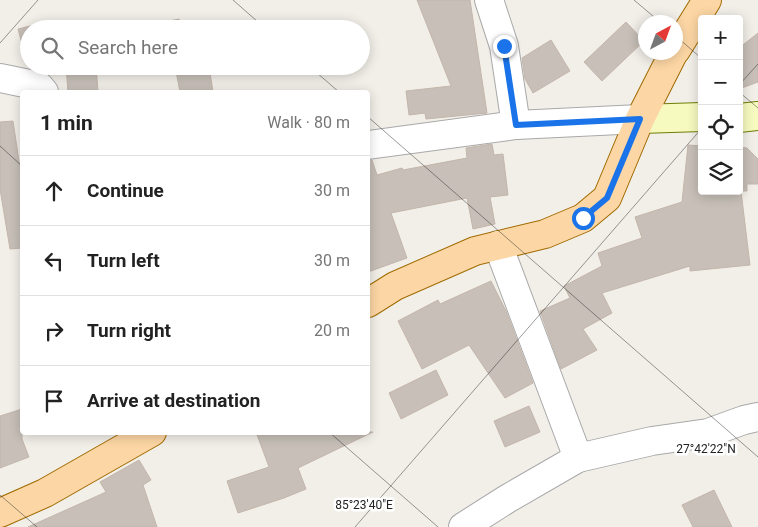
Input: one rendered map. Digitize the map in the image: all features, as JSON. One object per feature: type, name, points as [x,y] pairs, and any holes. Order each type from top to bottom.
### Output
[{"type":"main road","points":[[683,38],[707,0]]},
{"type":"main road","points":[[370,302],[395,286],[475,252],[545,234],[583,218],[607,198],[640,119],[670,60]]},
{"type":"main road","points":[[0,512],[46,493],[147,435]]},
{"type":"street","points":[[489,0],[504,46],[516,125]]},
{"type":"street","points":[[0,78],[40,86],[43,90]]},
{"type":"street","points":[[743,118],[758,116]]},
{"type":"street","points":[[370,145],[516,125],[698,117]]},
{"type":"street","points":[[498,245],[578,458]]},
{"type":"street","points":[[462,527],[507,498],[578,458],[652,442],[708,433],[758,417]]},
{"type":"building","points":[[417,0],[470,0],[487,113],[426,119],[425,113],[409,115],[406,91],[451,86]]},
{"type":"building","points":[[626,22],[638,35],[638,47],[602,81],[584,62]]},
{"type":"building","points":[[758,33],[758,82],[743,88],[743,60],[743,45]]},
{"type":"building","points":[[551,40],[570,71],[533,93],[525,79],[522,58]]},
{"type":"building","points":[[67,75],[97,75],[98,90],[68,90]]},
{"type":"building","points":[[177,75],[210,75],[213,90],[180,90]]},
{"type":"building","points":[[13,121],[20,168],[20,248],[10,249],[0,189],[0,122]]},
{"type":"building","points":[[492,144],[494,155],[503,154],[508,195],[490,197],[495,224],[473,229],[467,198],[391,213],[407,258],[370,271],[370,160],[372,160],[377,175],[402,168],[403,170],[467,158],[466,148]]},
{"type":"building","points":[[688,145],[698,146],[698,195],[741,195],[750,265],[690,271],[690,266],[602,293],[612,313],[583,329],[597,350],[561,369],[540,311],[570,298],[564,286],[602,266],[598,253],[642,238],[635,217],[682,202]]},
{"type":"building","points":[[743,148],[747,148],[758,159],[758,184],[747,184],[747,191],[743,191]]},
{"type":"building","points":[[491,281],[506,311],[533,383],[505,398],[469,345],[422,369],[398,321],[438,300],[440,304]]},
{"type":"building","points":[[436,370],[448,395],[401,419],[389,393]]},
{"type":"building","points":[[529,406],[540,432],[505,447],[494,421]]},
{"type":"building","points":[[20,410],[20,435],[22,435],[29,457],[0,468],[0,416]]},
{"type":"building","points":[[257,435],[367,435],[298,468],[306,489],[238,513],[227,481],[269,467]]},
{"type":"building","points":[[139,460],[151,480],[143,485],[157,527],[28,527],[106,492],[100,482]]},
{"type":"building","points":[[714,490],[732,527],[693,527],[682,505]]},
{"type":"route","points":[[504,46],[516,125],[640,119],[607,198],[583,218]]}]
